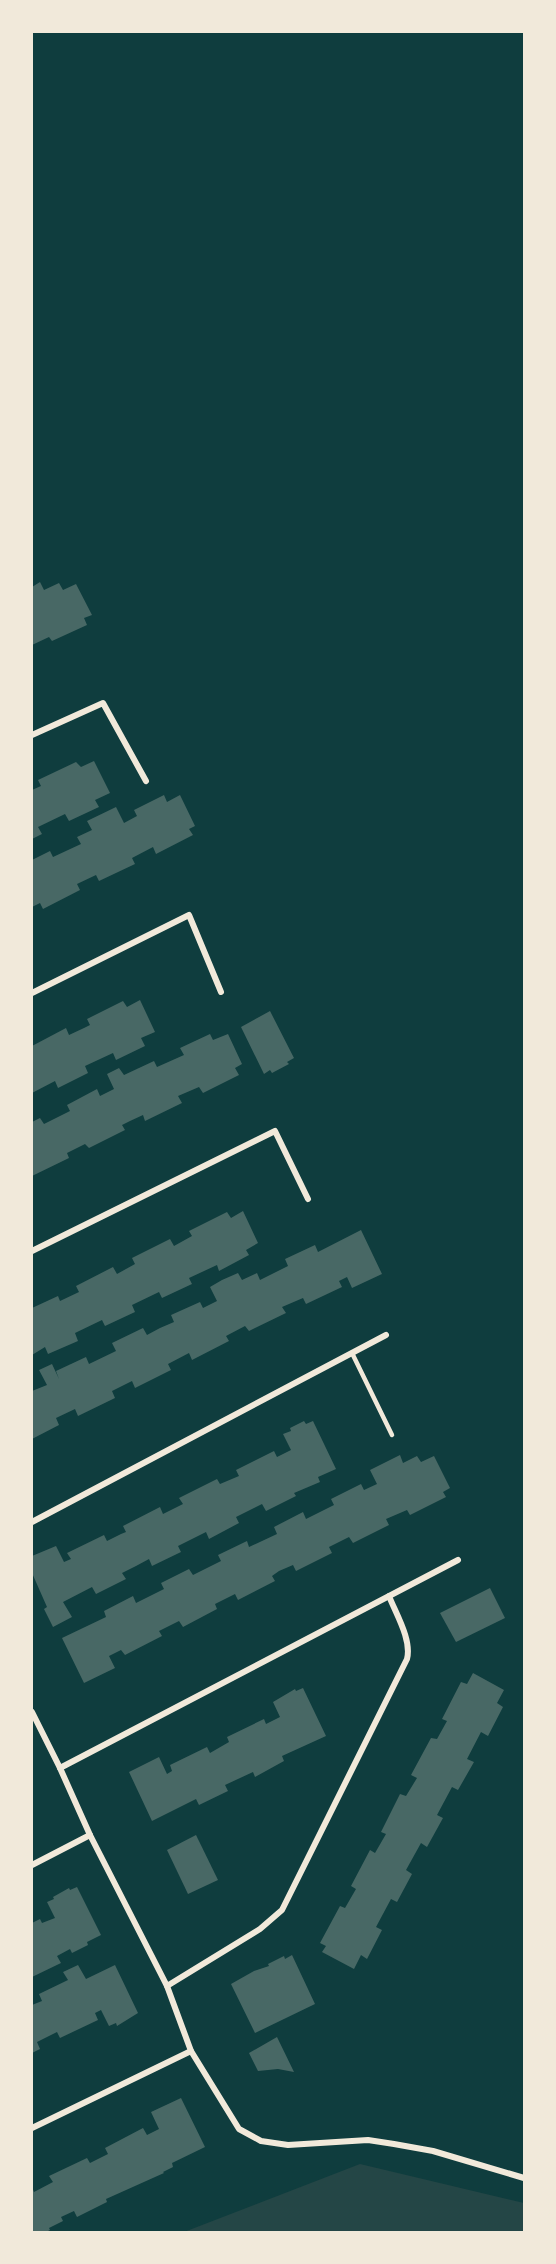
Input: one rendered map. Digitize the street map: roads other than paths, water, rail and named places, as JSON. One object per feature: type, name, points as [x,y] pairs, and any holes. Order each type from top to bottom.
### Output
[{"type":"street","points":[[32,735],[103,704],[146,781]]},
{"type":"street","points":[[32,993],[189,915],[221,992]]},
{"type":"street","points":[[32,1251],[275,1131],[308,1199]]},
{"type":"street","points":[[32,1522],[386,1335]]},
{"type":"street","points":[[60,1768],[458,1560]]},
{"type":"street","points":[[167,1986],[260,1929],[282,1910],[407,1659],[409,1651],[407,1643],[389,1596]]},
{"type":"street","points":[[32,1712],[90,1835],[167,1986],[191,2051],[239,2129],[261,2141],[288,2145],[368,2140],[385,2142],[433,2151],[525,2178]]},
{"type":"street","points":[[32,1865],[90,1835]]},
{"type":"street","points":[[32,2128],[191,2051]]},
{"type":"lane","points":[[352,1353],[392,1435]]}]
